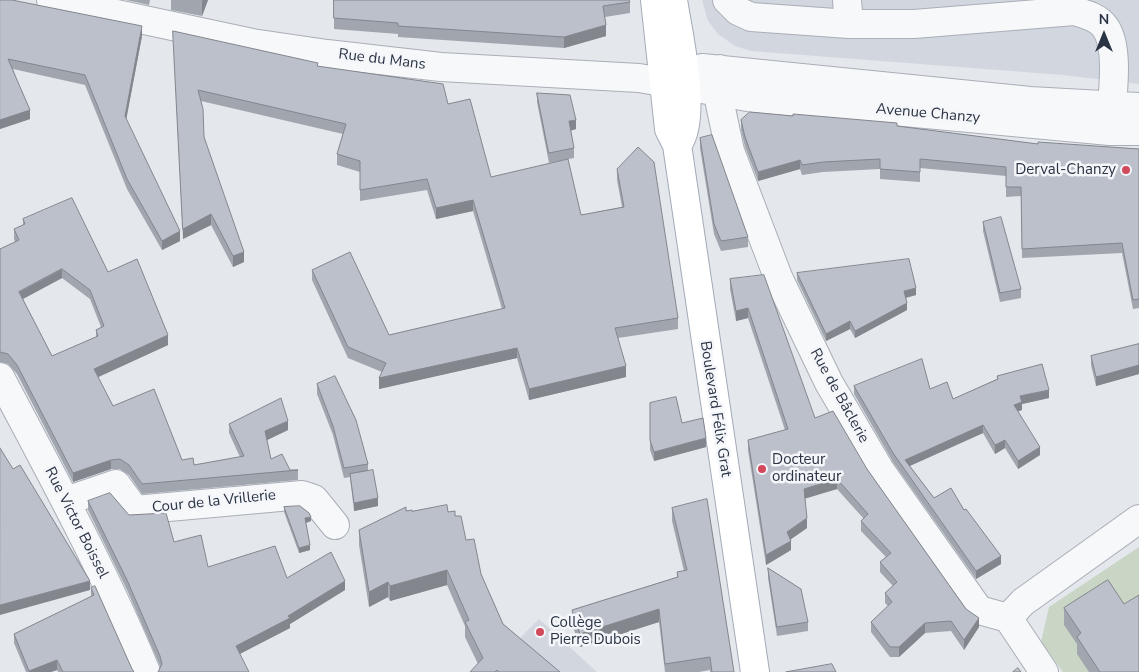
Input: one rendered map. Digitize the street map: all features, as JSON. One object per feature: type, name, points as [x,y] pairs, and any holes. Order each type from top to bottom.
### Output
[{"type":"main road","name":"Boulevard Félix Grat","points":[[655,0],[673,74]]},
{"type":"main road","name":"Boulevard Félix Grat","points":[[673,0],[673,74],[669,129],[677,145],[755,672]]},
{"type":"street","name":"Rue du Mans","points":[[51,0],[252,43],[328,54],[441,67],[673,74],[718,80]]},
{"type":"street","points":[[727,0],[738,11],[751,17],[848,12],[914,24],[1074,11],[1092,16],[1104,25],[1111,37],[1114,54],[1110,119]]},
{"type":"street","name":"Avenue Chanzy","points":[[718,80],[753,98],[1110,119],[1139,132]]},
{"type":"street","name":"Rue de Bâclerie","points":[[718,80],[730,151],[775,268],[829,383],[880,470],[979,610],[1008,618]]},
{"type":"street","name":"Avenue Chanzy","points":[[1110,119],[1139,107]]},
{"type":"street","name":"Rue Victor Boissel","points":[[4,395],[66,501],[127,627],[146,672]]},
{"type":"street","name":"Cour de la Vrillerie","points":[[66,501],[116,484],[135,510],[302,495],[314,500],[335,525]]},
{"type":"street","points":[[1044,672],[1008,618],[1023,602],[1139,519]]},
{"type":"shaded area","points":[[702,0],[1139,0],[1139,84],[1063,75],[751,51],[735,46],[718,34],[708,21]]},
{"type":"shaded area","name":"Collège Pierre Dubois","points":[[539,619],[597,672],[486,672]]},
{"type":"green space","points":[[1139,547],[1139,672],[1063,672],[1041,642],[1049,607]]},
{"type":"building","points":[[0,0],[12,0],[142,26],[125,116],[180,231],[162,241],[127,179],[85,75],[8,59],[30,110],[0,120]]},
{"type":"building","points":[[334,0],[629,0],[630,2],[603,6],[606,25],[564,37],[398,26],[398,23],[334,18]]},
{"type":"building","points":[[173,31],[318,63],[317,66],[443,84],[448,104],[470,99],[491,177],[568,159],[581,215],[624,207],[617,169],[638,147],[654,162],[678,318],[615,328],[626,366],[529,389],[517,348],[379,378],[386,363],[348,347],[312,270],[350,252],[389,335],[505,308],[473,200],[436,208],[427,179],[360,190],[360,161],[337,154],[346,124],[198,90],[203,109],[204,137],[244,252],[233,256],[211,214],[183,229]]},
{"type":"building","points":[[537,93],[570,95],[576,120],[569,121],[574,148],[549,153]]},
{"type":"building","points":[[750,112],[897,123],[897,126],[1038,144],[1038,142],[1139,149],[1139,299],[1133,300],[1122,243],[1022,249],[1021,187],[1006,187],[1006,167],[920,159],[920,172],[880,169],[880,159],[802,165],[800,160],[758,172],[741,120]]},
{"type":"building","points":[[712,135],[748,237],[721,241],[714,224],[700,138]]},
{"type":"building","points":[[72,198],[108,272],[137,259],[168,335],[94,369],[113,406],[154,389],[182,460],[193,458],[194,465],[244,456],[229,424],[281,398],[288,421],[265,431],[271,459],[282,454],[290,470],[298,470],[142,484],[129,465],[120,459],[111,460],[73,473],[17,365],[8,354],[0,352],[0,249],[19,240],[14,229],[25,224],[23,219]],"holes":[[[62,269],[90,290],[104,326],[96,330],[98,336],[52,356],[19,292]]]},
{"type":"building","points":[[1001,217],[1021,289],[1000,293],[983,222]]},
{"type":"building","points":[[909,259],[916,288],[904,291],[907,303],[855,331],[850,321],[826,334],[797,273]]},
{"type":"building","points":[[764,275],[815,418],[833,411],[867,469],[966,609],[979,618],[964,640],[951,621],[925,623],[899,647],[890,647],[871,622],[892,602],[885,593],[897,582],[880,562],[891,553],[861,521],[868,514],[837,479],[804,489],[807,518],[787,532],[791,541],[766,555],[748,440],[788,429],[748,308],[736,311],[730,279]]},
{"type":"building","points":[[1139,344],[1139,365],[1096,377],[1091,356]]},
{"type":"building","points":[[922,359],[930,389],[947,382],[953,399],[998,379],[997,376],[1042,364],[1049,390],[1020,396],[1022,402],[1014,405],[1040,447],[1018,461],[1005,440],[995,445],[983,425],[905,460],[934,498],[951,488],[964,510],[966,509],[1001,556],[976,571],[893,453],[854,386]]},
{"type":"building","points":[[335,376],[356,420],[368,464],[344,468],[333,426],[317,384]]},
{"type":"building","points":[[676,397],[682,423],[703,418],[706,438],[654,452],[650,440],[650,403]]},
{"type":"building","points":[[0,448],[13,469],[20,465],[90,581],[0,605]]},
{"type":"building","points":[[373,470],[378,498],[354,503],[350,474]]},
{"type":"building","points":[[110,493],[129,515],[166,513],[174,542],[201,535],[208,567],[275,546],[287,578],[331,552],[345,581],[288,616],[290,618],[236,646],[249,672],[158,672],[162,664],[160,656],[127,580],[88,501]]},
{"type":"building","points":[[707,499],[734,672],[712,672],[710,657],[665,664],[659,609],[580,634],[572,610],[678,577],[677,572],[687,570],[672,508]]},
{"type":"building","points":[[447,505],[448,512],[455,511],[455,516],[461,516],[466,540],[474,539],[481,574],[503,624],[560,672],[499,672],[497,670],[495,672],[470,672],[483,658],[465,622],[469,620],[447,570],[390,586],[388,582],[369,592],[359,530],[406,507],[406,511],[412,511]]},
{"type":"building","points":[[300,506],[311,517],[305,518],[310,545],[299,548],[284,507]]},
{"type":"building","points":[[768,568],[801,589],[808,622],[777,627]]},
{"type":"building","points":[[1108,580],[1124,604],[1139,595],[1139,672],[1100,672],[1077,637],[1081,633],[1064,608]]},
{"type":"building","points":[[95,586],[134,672],[63,672],[57,660],[29,671],[14,634],[94,595],[91,588]]},
{"type":"building","points":[[832,664],[836,672],[786,672]]},
{"type":"building","points":[[1018,668],[1021,672],[1013,672]]},
{"type":"place","name":"Derval-Chanzy","points":[[1126,170]]},
{"type":"place","name":"Docteur ordinateur","points":[[762,469]]},
{"type":"place","name":"Collège Pierre Dubois","points":[[540,632]]}]
